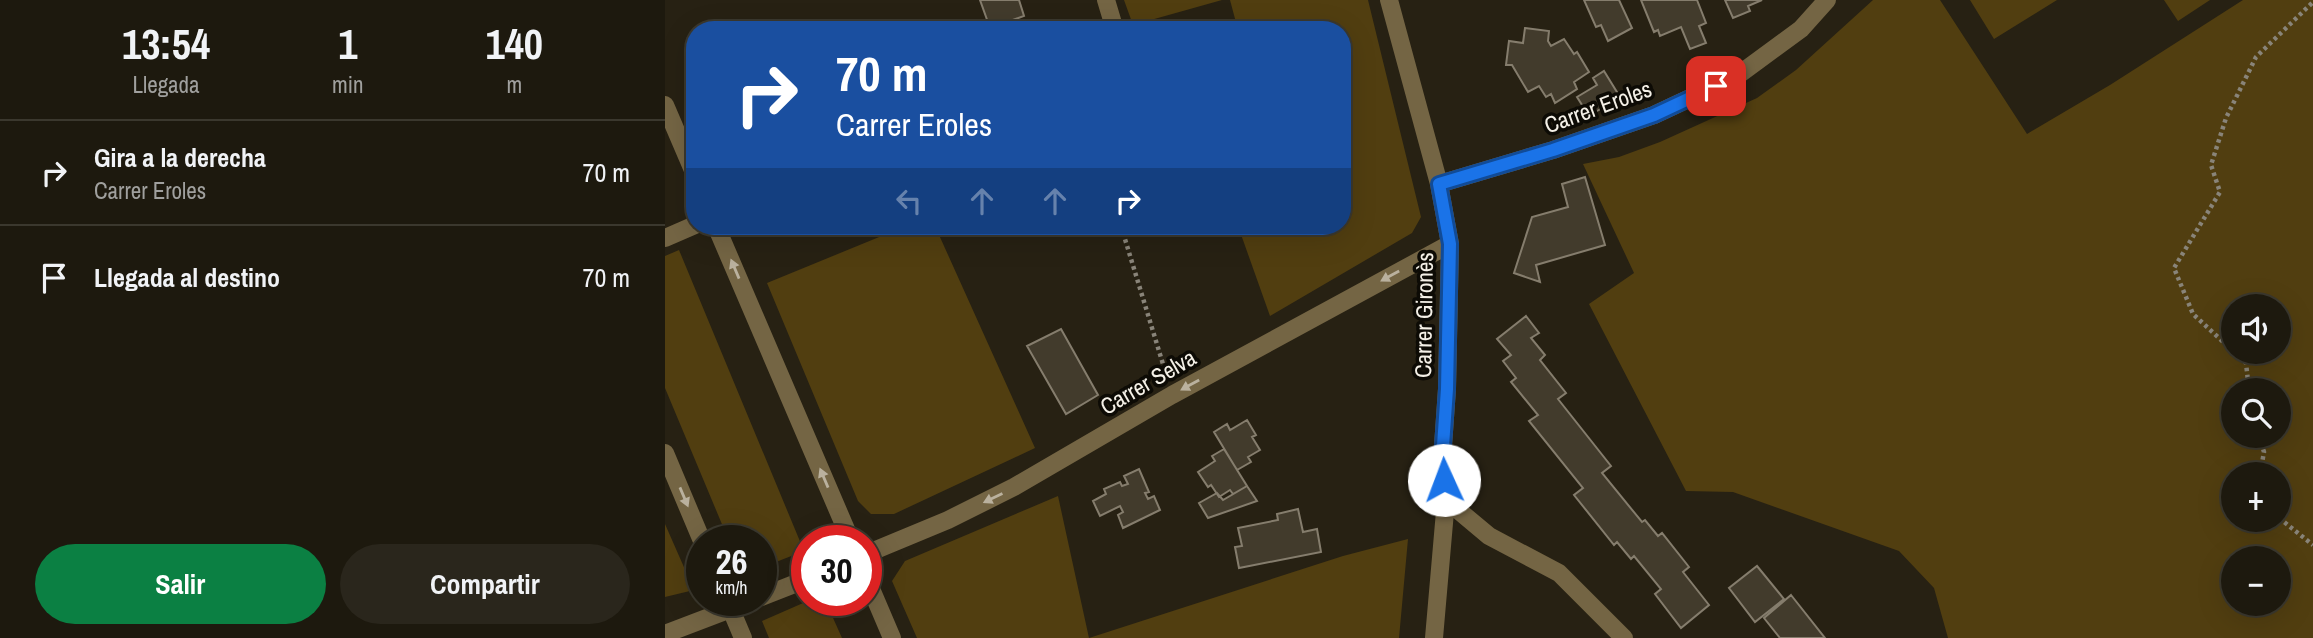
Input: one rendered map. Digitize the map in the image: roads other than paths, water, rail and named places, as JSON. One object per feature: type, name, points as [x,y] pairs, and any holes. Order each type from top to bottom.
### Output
[{"type":"street","points":[[1106,0],[1112,21]]},
{"type":"street","name":"Carrer Gironès","points":[[1389,0],[1439,184],[1450,244],[1447,389],[1442,460],[1447,500],[1434,638]]},
{"type":"street","name":"Carrer Eroles","points":[[1439,184],[1553,150],[1654,115],[1737,76],[1801,29],[1827,0]]},
{"type":"street","points":[[665,105],[686,154]]},
{"type":"street","points":[[665,237],[686,229]]},
{"type":"street","points":[[720,235],[844,525]]},
{"type":"street","name":"Carrer Selva","points":[[882,547],[948,520],[1014,487],[1172,395],[1450,244]]},
{"type":"street","points":[[665,453],[695,525]]},
{"type":"street","points":[[1447,500],[1489,536],[1559,573],[1624,638]]},
{"type":"street","points":[[882,613],[893,638]]},
{"type":"street","points":[[665,634],[705,616]]},
{"type":"street","points":[[734,616],[743,638]]}]
